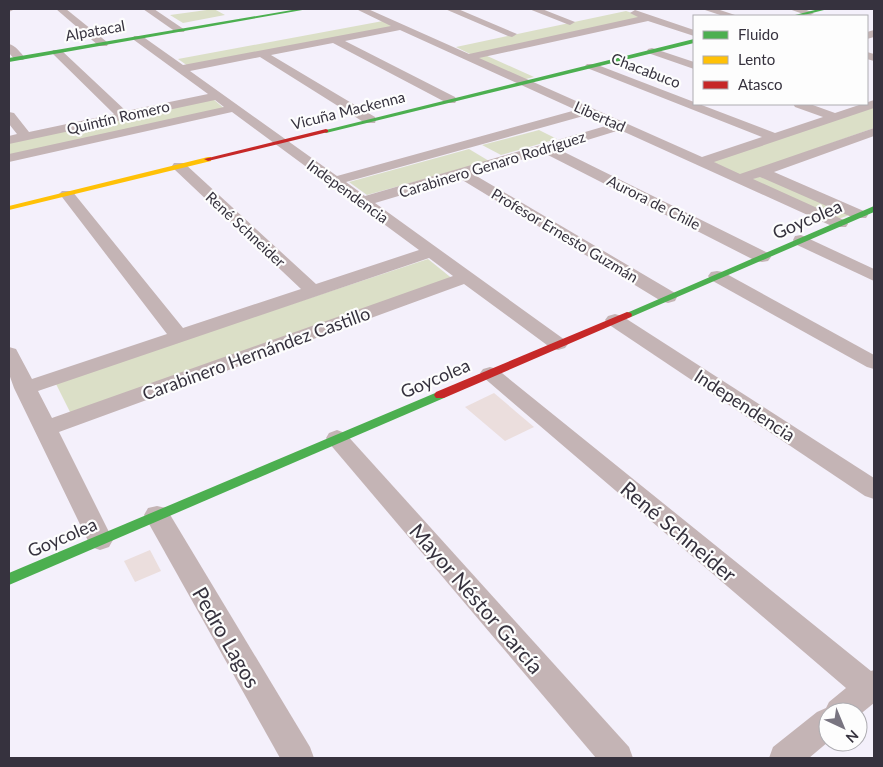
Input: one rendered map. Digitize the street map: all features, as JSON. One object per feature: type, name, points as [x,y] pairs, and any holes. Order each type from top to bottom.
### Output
[{"type":"main road","name":"Alpatacal","points":[[14,59],[305,9]]},
{"type":"main road","points":[[799,15],[825,9]]},
{"type":"main road","name":"Vicuña Mackenna","points":[[9,208],[693,41]]},
{"type":"main road","name":"Goycolea","points":[[9,579],[867,212]]},
{"type":"street","points":[[61,9],[103,44]]},
{"type":"street","points":[[148,9],[180,30]]},
{"type":"street","points":[[450,9],[517,33],[494,38]]},
{"type":"street","points":[[534,9],[574,21],[550,26]]},
{"type":"street","points":[[707,9],[729,15]]},
{"type":"street","points":[[794,9],[809,13]]},
{"type":"street","name":"Libertad","points":[[355,10],[402,27],[840,224]]},
{"type":"street","name":"Libertad","points":[[355,10],[371,22]]},
{"type":"street","points":[[625,10],[693,32]]},
{"type":"street","points":[[469,57],[648,18]]},
{"type":"street","points":[[303,34],[385,20]]},
{"type":"street","points":[[184,62],[262,54],[402,27]]},
{"type":"street","name":"Independencia","points":[[138,38],[168,60],[184,62],[217,96],[558,344]]},
{"type":"street","points":[[335,40],[451,100]]},
{"type":"street","points":[[447,47],[466,43]]},
{"type":"street","points":[[9,47],[14,59]]},
{"type":"street","points":[[652,51],[693,66]]},
{"type":"street","points":[[57,52],[123,116]]},
{"type":"street","points":[[262,54],[370,120]]},
{"type":"street","points":[[486,54],[542,78]]},
{"type":"street","name":"Chacabuco","points":[[591,66],[773,137]]},
{"type":"street","name":"Libertad","points":[[507,86],[572,116]]},
{"type":"street","name":"Quintín Romero","points":[[9,140],[217,96]]},
{"type":"street","points":[[701,162],[874,104]]},
{"type":"street","points":[[802,105],[835,117]]},
{"type":"street","name":"Quintín Romero","points":[[9,158],[235,108]]},
{"type":"street","name":"Carabinero Genaro Rodríguez","points":[[334,181],[588,111]]},
{"type":"street","points":[[9,116],[25,136]]},
{"type":"street","name":"Carabinero Genaro Rodríguez","points":[[363,202],[621,126]]},
{"type":"street","points":[[740,179],[874,132]]},
{"type":"street","name":"Aurora de Chile","points":[[545,148],[762,257]]},
{"type":"street","name":"René Schneider","points":[[179,166],[313,291]]},
{"type":"street","points":[[761,172],[867,212]]},
{"type":"street","name":"Profesor Ernesto Guzmán","points":[[461,173],[668,297]]},
{"type":"street","points":[[67,194],[179,336]]},
{"type":"street","points":[[801,240],[874,276]]},
{"type":"street","points":[[26,388],[431,252]]},
{"type":"street","points":[[717,276],[874,363]]},
{"type":"street","name":"Carabinero Hernández Castillo","points":[[46,428],[466,277]]},
{"type":"street","name":"Independencia","points":[[615,320],[874,490]]},
{"type":"street","points":[[9,353],[100,540]]},
{"type":"street","name":"René Schneider","points":[[490,373],[872,686]]},
{"type":"street","name":"Mayor Néstor García","points":[[337,438],[617,758]]},
{"type":"street","name":"Pedro Lagos","points":[[157,515],[298,758]]},
{"type":"street","points":[[852,702],[872,686]]},
{"type":"street","points":[[785,758],[818,730]]},
{"type":"green space","points":[[214,9],[225,15],[183,23],[170,15]]},
{"type":"green space","points":[[626,11],[644,17],[472,55],[456,47]]},
{"type":"green space","points":[[383,21],[396,27],[188,66],[178,59]]},
{"type":"green space","points":[[485,55],[534,77],[522,80],[474,58]]},
{"type":"green space","points":[[213,99],[225,109],[9,156],[9,142]]},
{"type":"green space","points":[[874,107],[874,128],[756,170],[740,175],[711,161]]},
{"type":"green space","points":[[539,130],[557,139],[501,155],[482,145]]},
{"type":"green space","points":[[469,149],[489,161],[367,195],[349,182]]},
{"type":"green space","points":[[764,175],[852,214],[836,220],[749,180]]},
{"type":"green space","points":[[428,259],[454,280],[71,414],[55,382]]},
{"type":"building","points":[[494,393],[534,427],[505,441],[465,407]]},
{"type":"building","points":[[150,550],[161,571],[135,582],[124,561]]},
{"type":"traffic: fast","points":[[9,60],[305,9]]},
{"type":"traffic: fast","points":[[798,15],[825,9]]},
{"type":"traffic: fast","points":[[326,131],[693,41]]},
{"type":"traffic: fast","points":[[627,315],[874,209]]},
{"type":"traffic: fast","points":[[9,579],[440,395]]},
{"type":"traffic: slow","points":[[9,208],[208,159]]},
{"type":"traffic: jam","points":[[208,159],[326,131]]},
{"type":"traffic: jam","points":[[440,395],[627,315]]}]
